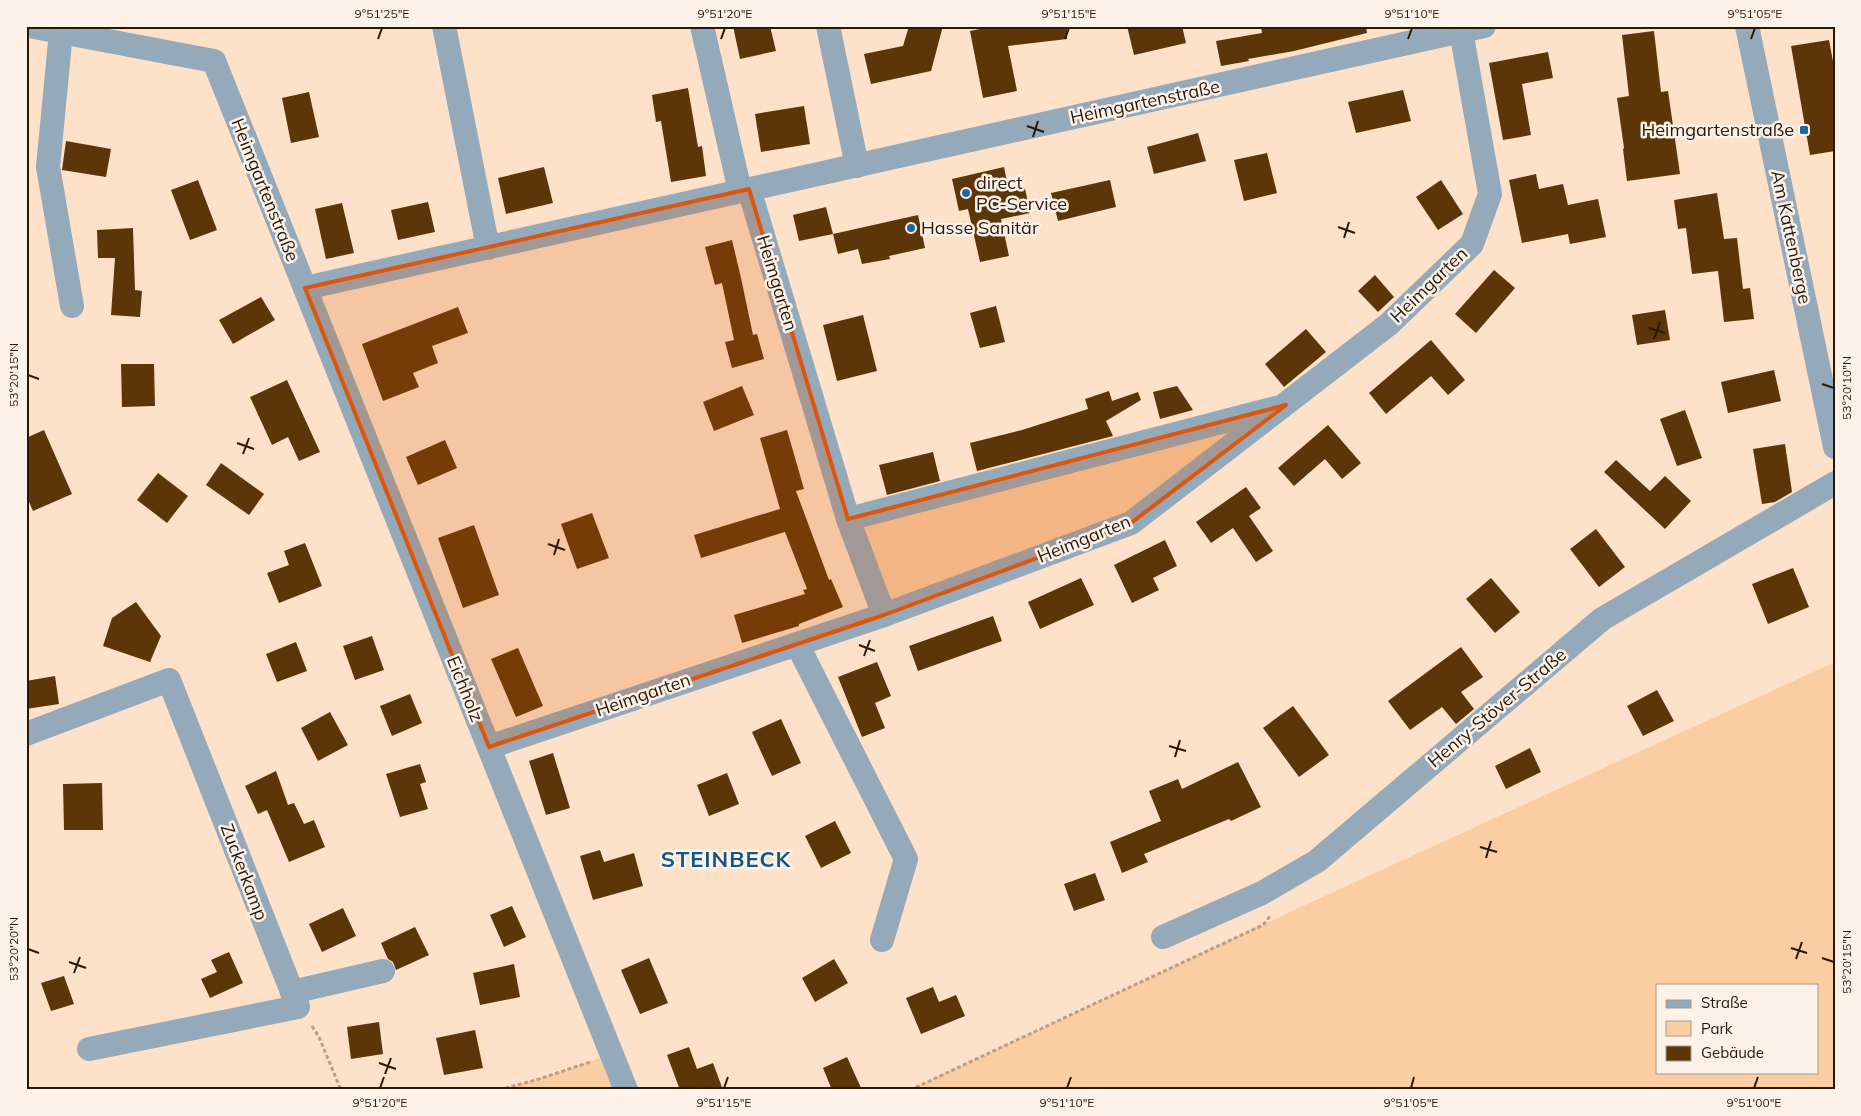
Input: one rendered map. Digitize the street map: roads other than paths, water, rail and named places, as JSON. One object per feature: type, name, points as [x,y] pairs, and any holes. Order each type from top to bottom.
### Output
[{"type":"street","name":"Heimgartenstraße","points":[[28,26],[214,61],[305,288],[857,166],[1432,32],[1461,32],[1484,26]]},
{"type":"street","points":[[444,26],[488,248]]},
{"type":"street","points":[[702,26],[745,190]]},
{"type":"street","points":[[828,26],[857,166]]},
{"type":"street","name":"Am Kattenberge","points":[[1747,26],[1835,447]]},
{"type":"street","points":[[61,32],[48,167],[72,306]]},
{"type":"street","name":"Heimgarten","points":[[489,747],[884,615],[1131,523],[1389,324],[1472,244],[1490,194],[1461,32]]},
{"type":"street","name":"Heimgarten","points":[[745,190],[848,520],[884,615]]},
{"type":"street","name":"Eichholz","points":[[305,288],[626,1090]]},
{"type":"street","name":"Heimgarten","points":[[848,520],[1286,405]]},
{"type":"street","name":"Henry-Stöver-Straße","points":[[1164,937],[1262,893],[1316,861],[1602,619],[1835,483]]},
{"type":"street","points":[[797,644],[906,859],[882,940]]},
{"type":"street","name":"Zuckerkamp","points":[[26,734],[169,680],[295,1000]]},
{"type":"street","points":[[89,1048],[295,1000],[383,971]]},
{"type":"place","name":"Heimgartenstraße","points":[[1804,130]]},
{"type":"place","name":"direct PC-Service","points":[[966,193]]},
{"type":"place","name":"Hasse Sanitär","points":[[911,228]]},
{"type":"district","name":"STEINBECK","points":[[726,859]]}]
